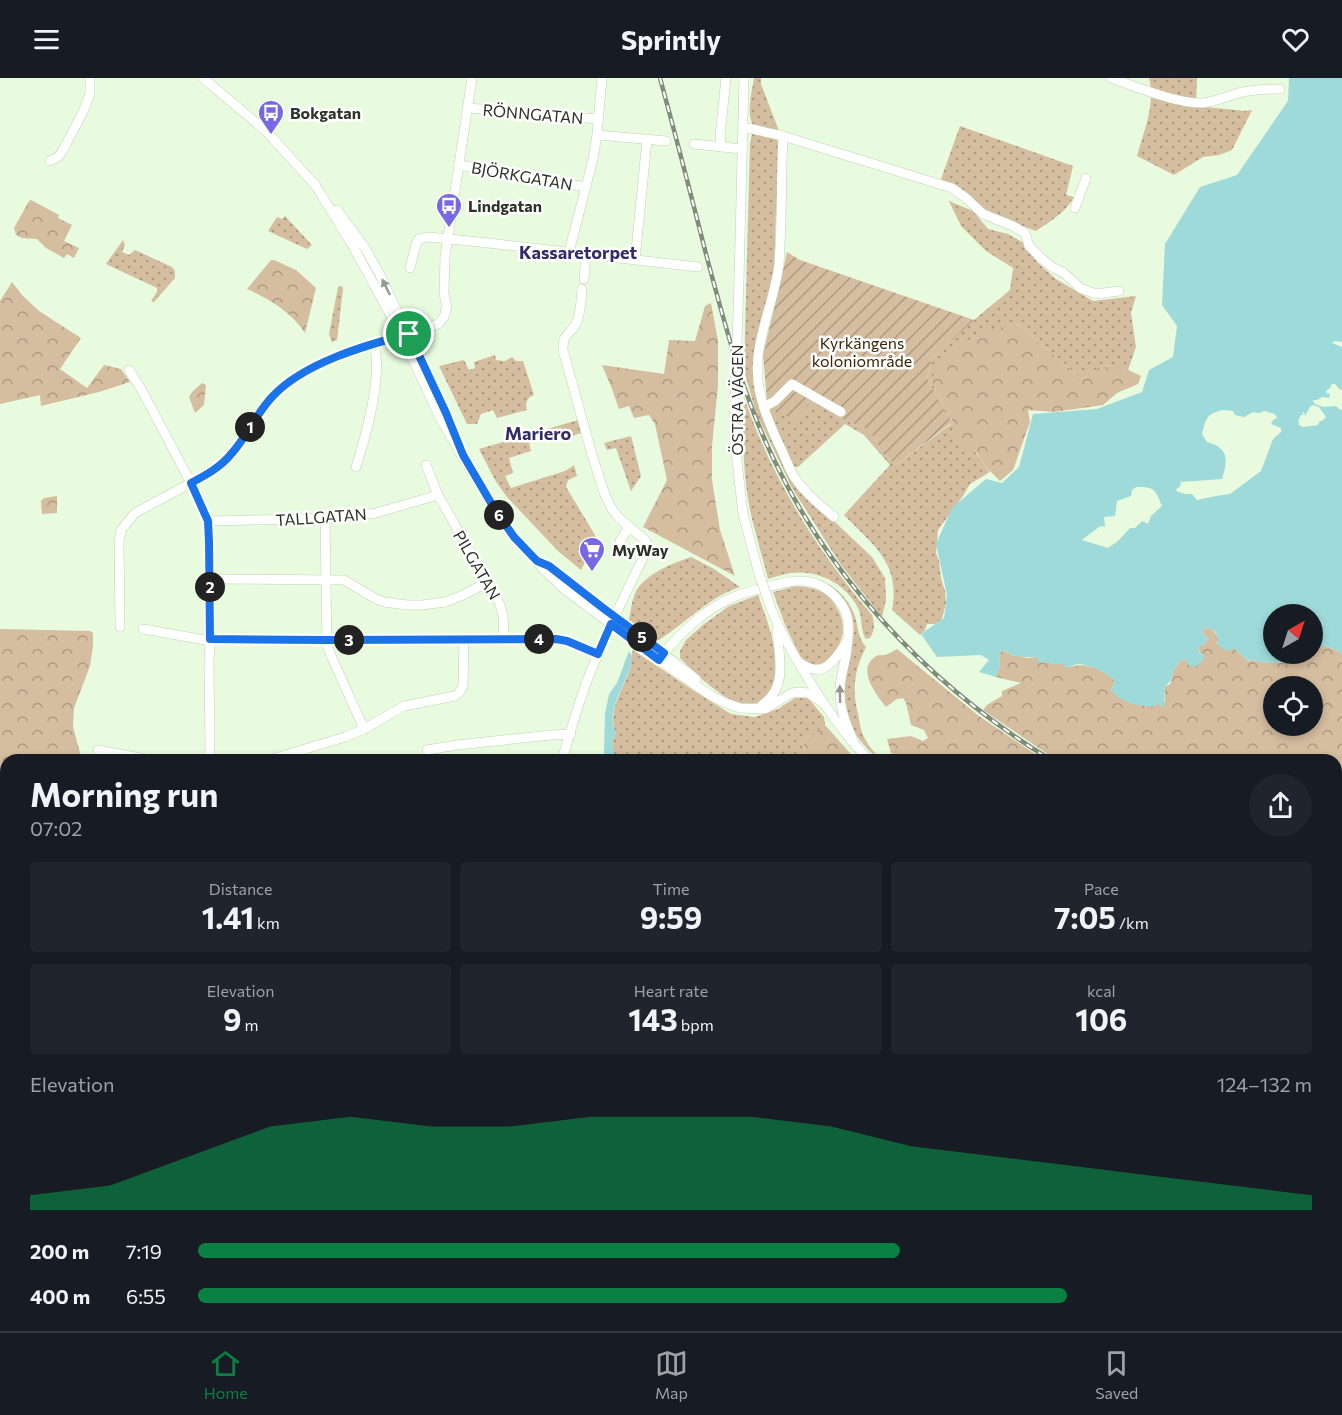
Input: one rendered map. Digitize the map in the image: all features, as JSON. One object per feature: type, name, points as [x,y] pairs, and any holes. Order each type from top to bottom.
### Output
[{"type":"street","points":[[50,161],[58,157],[63,150],[84,110],[90,94],[90,78]]},
{"type":"street","points":[[197,78],[228,98]]},
{"type":"street","points":[[203,78],[271,136],[314,183],[405,335],[441,420],[478,483],[514,537],[537,561],[549,566],[613,620],[713,692],[723,702],[740,708],[765,709],[792,693],[799,692],[808,693],[822,702]]},
{"type":"street","points":[[120,627],[118,563],[121,530],[135,513],[191,483],[224,462],[263,408],[293,379],[319,363],[438,324],[444,317],[447,307],[444,276],[447,239],[472,78]]},
{"type":"street","points":[[569,252],[593,159],[602,78]]},
{"type":"street","points":[[722,147],[720,136],[726,78]]},
{"type":"street","name":"ÖSTRA VÄGEN","points":[[744,78],[734,434],[743,514],[776,625],[822,702],[844,733],[863,754]]},
{"type":"street","points":[[1111,78],[1166,96],[1200,103],[1260,88],[1280,89]]},
{"type":"street","name":"RÖNNGATAN","points":[[468,108],[598,119]]},
{"type":"street","points":[[743,127],[783,136],[952,188],[983,214],[1025,233],[1029,246],[1080,288],[1096,294],[1119,291]]},
{"type":"street","points":[[597,135],[666,141]]},
{"type":"street","points":[[783,136],[779,264],[760,344],[758,385],[760,398],[794,477],[803,489],[834,517]]},
{"type":"street","points":[[635,260],[647,140]]},
{"type":"street","points":[[694,144],[742,148]]},
{"type":"street","name":"BJÖRKGATAN","points":[[459,165],[586,187]]},
{"type":"street","points":[[1075,208],[1086,178]]},
{"type":"street","points":[[410,268],[416,244],[419,239],[428,237],[698,267]]},
{"type":"street","points":[[564,754],[598,654],[648,545],[643,537],[629,527],[612,509],[605,495],[581,417],[564,350],[563,341],[566,334],[578,318],[586,254]]},
{"type":"street","points":[[356,467],[364,442],[376,378],[378,363],[374,345]]},
{"type":"street","points":[[129,370],[191,483],[208,521],[210,754]]},
{"type":"street","points":[[764,407],[775,401],[792,384],[839,411]]},
{"type":"street","name":"PILGATAN","points":[[426,465],[435,495],[488,582],[501,609],[504,638]]},
{"type":"street","name":"TALLGATAN","points":[[208,521],[343,518],[376,513],[435,495]]},
{"type":"street","points":[[325,519],[325,580],[329,651],[364,729]]},
{"type":"street","points":[[620,541],[629,527]]},
{"type":"street","points":[[210,579],[344,580],[376,599],[407,605],[445,602],[488,582]]},
{"type":"street","points":[[662,657],[694,623],[717,606],[773,585],[795,581],[822,586],[836,597],[848,620],[847,651],[840,681],[840,696],[842,714],[855,745]]},
{"type":"street","points":[[756,709],[772,697],[778,686],[780,674],[776,625]]},
{"type":"street","points":[[143,630],[206,640],[561,639],[598,654]]},
{"type":"street","points":[[289,754],[345,737],[404,706],[455,696],[463,686],[464,639]]},
{"type":"street","points":[[797,660],[809,669],[820,669],[832,663],[848,641]]},
{"type":"street","points":[[427,750],[571,734]]},
{"type":"street","points":[[98,750],[120,754]]},
{"type":"green space","points":[[754,78],[761,78],[761,84],[779,131],[753,125],[750,109]]},
{"type":"green space","points":[[1149,78],[1197,78],[1196,106],[1252,110],[1232,150],[1219,155],[1203,157],[1174,175],[1137,156],[1150,107]]},
{"type":"green space","points":[[960,126],[1073,166],[1066,195],[1074,197],[1066,208],[1036,231],[990,217],[974,199],[941,179]]},
{"type":"green space","points":[[760,132],[779,141],[779,184],[774,278],[753,359],[753,383],[768,424],[799,488],[872,557],[885,578],[886,600],[882,617],[841,565],[792,488],[756,413],[744,370],[750,143],[752,134]]},
{"type":"green space","points":[[31,200],[72,225],[64,241],[79,248],[74,258],[67,254],[64,258],[46,248],[37,239],[22,238],[16,235],[14,228]]},
{"type":"green space","points":[[949,201],[973,211],[988,229],[1008,234],[1024,243],[1037,262],[1056,279],[1093,301],[1136,296],[1131,313],[1136,347],[1128,370],[1109,366],[1082,379],[1017,324],[931,380],[953,422],[990,472],[970,484],[938,530],[936,553],[946,602],[942,619],[935,624],[927,624],[920,635],[892,610],[894,594],[888,567],[874,546],[844,515],[890,465],[864,435],[845,424],[798,467],[795,467],[768,409],[773,405],[811,399],[844,420],[865,428],[874,437],[882,453],[896,465],[951,424],[927,378],[932,359],[1010,290],[1013,268],[986,251],[961,226]]},
{"type":"green space","points":[[285,216],[312,245],[307,249],[268,231],[277,217],[282,219]]},
{"type":"green space","points":[[123,240],[125,245],[122,252],[129,255],[135,250],[172,267],[175,271],[175,278],[154,302],[151,301],[157,288],[106,264]]},
{"type":"green space","name":"Kyrkängens koloniområde","points":[[787,252],[800,260],[974,320],[932,359],[927,378],[951,423],[896,465],[882,453],[874,437],[865,428],[844,420],[812,399],[795,422],[767,401],[763,355]]},
{"type":"green space","points":[[271,260],[296,270],[316,288],[305,333],[279,307],[247,289]]},
{"type":"green space","points":[[12,282],[39,311],[81,338],[60,369],[87,388],[104,365],[121,369],[130,382],[41,406],[40,395],[0,404],[0,301]]},
{"type":"green space","points":[[340,286],[343,289],[337,340],[332,342],[329,334]]},
{"type":"green space","points":[[711,303],[718,341],[718,385],[712,446],[712,480],[720,530],[735,576],[643,527],[667,480],[655,424],[649,415],[634,418],[629,406],[619,409],[602,365],[664,374],[669,340],[695,341],[705,306]]},
{"type":"green space","points":[[1017,324],[1082,379],[1099,368],[1116,364],[1141,376],[1138,384],[1117,393],[1103,405],[1054,412],[1028,410],[1030,422],[1013,470],[1000,481],[976,452],[953,441],[953,422],[931,380],[943,356],[983,331]]},
{"type":"green space","points":[[495,355],[496,360],[505,361],[512,357],[516,361],[523,361],[534,395],[527,401],[527,410],[497,418],[493,410],[481,414],[477,424],[467,424],[439,366],[464,360],[469,370],[475,368],[474,362]]},
{"type":"green space","points":[[202,383],[206,385],[204,405],[195,413],[189,397]]},
{"type":"green space","points":[[744,397],[768,456],[798,512],[814,539],[872,615],[874,627],[870,638],[866,639],[864,636],[860,612],[852,599],[830,580],[801,573],[788,573],[768,579],[752,519],[745,474]]},
{"type":"green space","points":[[578,420],[581,433],[569,437],[567,432],[529,443],[531,451],[509,458],[513,473],[505,476],[511,488],[565,471],[574,465],[577,476],[568,480],[566,487],[595,535],[596,542],[581,570],[558,551],[506,496],[479,449]]},
{"type":"green space","points":[[631,436],[641,476],[631,491],[616,448],[607,450],[604,443]]},
{"type":"green space","points":[[57,496],[57,513],[42,514],[41,501],[44,498]]},
{"type":"green space","points":[[691,557],[740,587],[708,603],[659,640],[646,635],[629,620],[638,588],[655,573]]},
{"type":"green space","points":[[821,581],[833,587],[848,602],[860,637],[866,647],[859,663],[855,693],[862,733],[876,754],[868,750],[856,735],[844,711],[844,690],[854,633],[849,607],[840,595]]},
{"type":"green space","points":[[796,586],[821,591],[827,595],[835,604],[842,620],[842,635],[837,649],[820,666],[803,662],[786,627],[773,592]]},
{"type":"green space","points":[[758,595],[774,646],[775,681],[767,698],[750,704],[731,700],[710,686],[680,658],[680,651],[686,640],[729,606]]},
{"type":"green space","points":[[1204,628],[1212,629],[1219,638],[1217,643],[1234,648],[1247,661],[1253,660],[1263,664],[1323,664],[1323,646],[1335,649],[1342,654],[1342,754],[1047,754],[983,710],[1002,696],[1002,691],[1021,683],[996,677],[1000,665],[999,654],[1003,650],[1014,656],[1036,657],[1066,664],[1066,668],[1079,665],[1098,669],[1115,681],[1111,690],[1134,704],[1152,706],[1157,702],[1165,702],[1165,687],[1170,684],[1174,669],[1182,659],[1186,660],[1201,654],[1199,647],[1208,639],[1205,634],[1202,635]]},
{"type":"green space","points":[[0,629],[90,631],[93,633],[90,666],[74,708],[73,727],[80,754],[0,754]]},
{"type":"green space","points":[[897,649],[979,716],[1035,754],[892,754],[887,739],[911,736],[923,741],[928,738],[924,730],[911,725],[903,698],[897,699],[886,707],[870,682],[867,669],[870,662],[877,656],[886,655]]},
{"type":"green space","points":[[633,650],[731,714],[755,717],[778,709],[795,698],[808,698],[824,717],[825,725],[803,741],[806,754],[614,754],[612,741],[616,733],[613,725],[614,709],[630,669]]},
{"type":"green space","points":[[825,725],[851,754],[806,754],[803,741]]},
{"type":"water","points":[[1289,78],[1342,78],[1342,342],[1332,343],[1342,347],[1342,389],[1332,384],[1326,391],[1327,394],[1330,393],[1329,398],[1322,397],[1313,401],[1324,407],[1336,406],[1342,410],[1342,654],[1335,649],[1323,646],[1323,604],[1263,604],[1263,662],[1246,661],[1234,648],[1229,651],[1223,649],[1218,645],[1214,631],[1204,628],[1202,634],[1205,634],[1208,639],[1205,645],[1203,644],[1198,650],[1200,654],[1203,653],[1204,660],[1193,667],[1182,659],[1165,687],[1164,706],[1162,707],[1158,703],[1156,706],[1144,706],[1120,699],[1111,690],[1115,681],[1103,672],[1085,665],[1077,664],[1066,668],[1064,666],[1066,664],[1042,663],[1037,661],[1036,657],[1015,656],[1003,650],[999,654],[1000,665],[996,677],[979,672],[989,660],[981,655],[937,657],[921,634],[944,618],[947,595],[936,544],[952,508],[986,479],[1002,483],[1019,467],[1033,414],[1097,409],[1142,392],[1149,370],[1173,357],[1177,326],[1162,305],[1165,244],[1200,187],[1237,175],[1288,101]],"holes":[[[1313,405],[1319,407],[1326,417],[1318,425],[1302,427],[1299,425],[1303,412],[1305,416]],[[1224,410],[1233,411],[1235,415],[1244,417],[1253,412],[1264,411],[1275,414],[1277,418],[1271,424],[1281,428],[1281,432],[1273,439],[1261,471],[1230,494],[1197,500],[1192,494],[1176,491],[1181,482],[1222,479],[1226,461],[1223,451],[1207,442],[1202,434],[1208,417]],[[1136,487],[1154,490],[1162,506],[1151,516],[1148,524],[1142,521],[1135,528],[1130,528],[1108,548],[1082,540],[1099,527],[1105,526],[1104,517],[1115,516],[1117,501],[1131,496],[1132,490]]]},
{"type":"water","points":[[629,651],[631,654],[630,668],[614,708],[613,725],[616,733],[612,741],[614,754],[604,754],[605,714],[609,694],[617,683]]},
{"type":"railway","points":[[660,78],[715,288],[745,389],[768,447],[796,502],[829,553],[866,601],[907,646],[952,688],[1000,726],[1042,754]]},
{"type":"place","name":"Bokgatan","points":[[271,136]]},
{"type":"place","name":"Lindgatan","points":[[449,229]]},
{"type":"place","name":"MyWay","points":[[592,573]]},
{"type":"district","name":"Kassaretorpet","points":[[578,253]]},
{"type":"district","name":"Mariero","points":[[538,434]]},
{"type":"route","points":[[409,334],[463,455],[478,483],[514,537],[537,561],[549,566],[664,653],[659,660],[611,624],[598,654],[567,641],[556,639],[210,639],[208,521],[191,483],[224,462],[263,408],[281,388],[293,379],[319,363],[409,334]]}]
